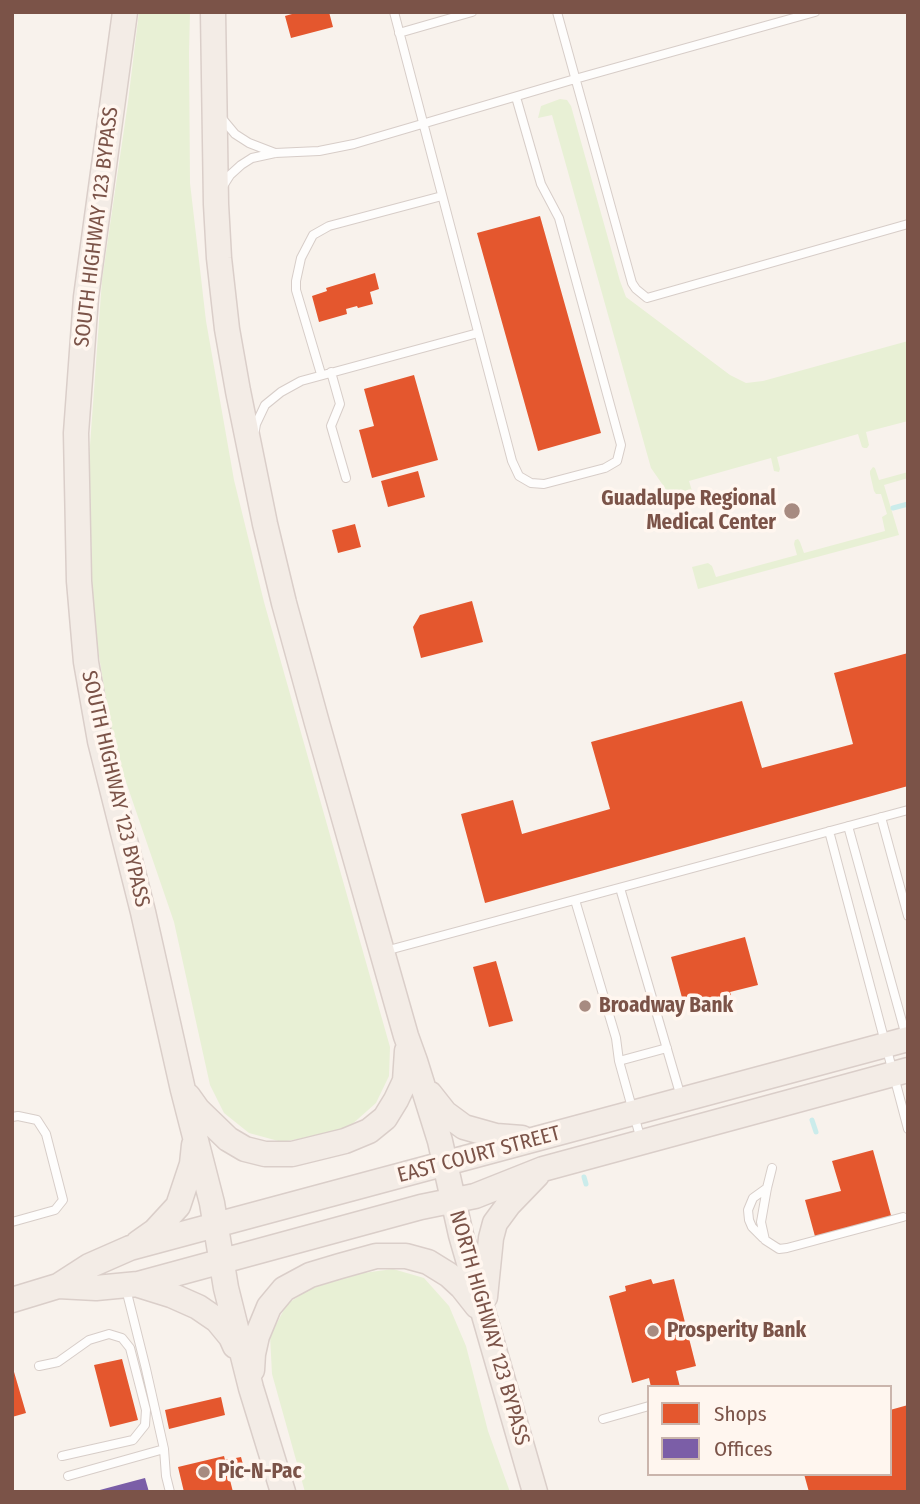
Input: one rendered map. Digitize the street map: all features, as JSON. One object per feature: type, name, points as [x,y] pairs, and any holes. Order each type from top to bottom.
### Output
[{"type":"main road","name":"SOUTH HIGHWAY 123 BYPASS","points":[[125,12],[86,297],[80,369],[76,433],[79,581],[86,662],[100,741],[216,1225]]},
{"type":"main road","points":[[213,12],[219,258],[227,329],[252,464],[284,603],[406,1036],[424,1087],[445,1163]]},
{"type":"main road","points":[[183,1090],[198,1110],[228,1139],[245,1149],[265,1154],[292,1154],[345,1141],[369,1131],[384,1118],[405,1081],[406,1036]]},
{"type":"main road","name":"EAST COURT STREET","points":[[12,1300],[58,1286],[89,1266],[130,1248],[902,1041]]},
{"type":"main road","name":"EAST COURT STREET","points":[[58,1286],[96,1288],[132,1285],[421,1207],[475,1196],[543,1169],[900,1072]]},
{"type":"main road","points":[[424,1087],[445,1113],[464,1127],[496,1136],[537,1139]]},
{"type":"main road","points":[[130,1248],[155,1231],[178,1206],[191,1164],[195,1134]]},
{"type":"main road","name":"NORTH HIGHWAY 123 BYPASS","points":[[445,1163],[484,1315],[535,1492]]},
{"type":"main road","points":[[484,1315],[489,1252],[495,1223],[509,1204],[543,1169]]},
{"type":"main road","points":[[216,1225],[226,1288],[283,1492]]},
{"type":"main road","points":[[249,1378],[257,1336],[269,1307],[284,1289],[310,1275],[376,1256],[405,1256],[428,1262],[462,1287],[484,1315]]},
{"type":"main road","points":[[132,1285],[171,1294],[198,1307],[216,1320],[231,1337],[249,1378]]},
{"type":"lane","points":[[394,12],[512,461],[519,476],[531,483],[544,484],[606,468],[617,461],[621,445],[559,218],[541,184],[516,97]]},
{"type":"lane","points":[[399,33],[472,12]]},
{"type":"lane","points":[[557,12],[632,282],[647,298],[908,224]]},
{"type":"lane","points":[[216,204],[230,175],[252,158],[275,153],[334,149],[815,12]]},
{"type":"lane","points":[[214,103],[217,112],[235,134],[249,143],[275,153]]},
{"type":"lane","points":[[346,478],[331,426],[340,404],[323,374],[296,290],[301,258],[313,235],[329,226],[442,196]]},
{"type":"lane","points":[[252,464],[256,424],[265,405],[281,392],[301,381],[323,374],[478,333]]},
{"type":"lane","points":[[382,952],[908,810]]},
{"type":"lane","points":[[881,817],[908,916]]},
{"type":"lane","points":[[848,826],[902,1041],[900,1072],[908,1129]]},
{"type":"lane","points":[[829,831],[902,1041]]},
{"type":"lane","points":[[620,888],[682,1100]]},
{"type":"lane","points":[[575,900],[616,1038],[619,1061],[642,1142]]},
{"type":"lane","points":[[619,1061],[667,1048]]},
{"type":"lane","points":[[12,1117],[37,1120],[46,1133],[63,1200],[55,1210],[12,1222]]},
{"type":"lane","points":[[765,1240],[761,1222],[772,1168]]},
{"type":"lane","points":[[767,1188],[750,1203],[749,1220],[765,1240],[779,1249],[903,1217]]},
{"type":"lane","points":[[132,1285],[170,1492]]},
{"type":"lane","points":[[38,1366],[58,1362],[89,1340],[109,1334],[122,1338],[130,1348],[146,1410],[145,1425],[134,1440],[62,1456]]},
{"type":"lane","points":[[603,1419],[647,1407]]},
{"type":"lane","points":[[68,1476],[164,1449]]},
{"type":"green space","points":[[139,12],[190,12],[190,183],[206,321],[234,480],[264,602],[390,1047],[389,1076],[376,1103],[349,1127],[282,1142],[249,1133],[224,1113],[210,1085],[174,922],[113,744],[93,618],[89,459],[102,280]]},
{"type":"green space","points":[[560,99],[567,100],[571,106],[626,297],[730,375],[746,383],[763,381],[908,341],[908,421],[866,432],[869,445],[867,448],[862,447],[858,434],[777,457],[779,472],[774,471],[771,458],[689,481],[693,494],[674,501],[651,468],[552,115],[538,118],[541,106]]},
{"type":"green space","points":[[873,467],[879,480],[908,472],[908,478],[884,485],[899,535],[698,589],[692,567],[708,563],[716,577],[797,555],[794,544],[798,539],[804,553],[885,531],[882,517],[887,514],[881,494],[874,491],[870,474]]},
{"type":"green space","points":[[393,1269],[424,1278],[449,1306],[466,1346],[488,1431],[510,1492],[305,1492],[272,1374],[270,1336],[287,1304],[313,1287],[363,1273]]},
{"type":"building: Shops","points":[[299,12],[329,12],[333,27],[291,38],[285,16]]},
{"type":"building: Shops","points":[[540,216],[601,433],[538,451],[477,233]]},
{"type":"building: Shops","points":[[375,273],[379,289],[370,292],[373,304],[346,309],[347,314],[319,322],[312,296],[327,291],[326,288]]},
{"type":"building: Shops","points":[[414,375],[438,460],[372,478],[359,430],[374,426],[364,389]]},
{"type":"building: Shops","points":[[418,471],[425,497],[388,507],[381,481]]},
{"type":"building: Shops","points":[[355,524],[361,547],[338,553],[332,530]]},
{"type":"building: Shops","points":[[472,601],[483,642],[421,658],[413,627],[420,615]]},
{"type":"building: Shops","points":[[908,653],[908,786],[485,903],[461,814],[513,800],[522,834],[610,809],[591,742],[742,701],[762,768],[853,744],[834,673]]},
{"type":"building: Shops","points":[[745,937],[758,985],[730,992],[731,995],[684,1005],[671,957]]},
{"type":"building: Shops","points":[[496,961],[513,1021],[489,1027],[473,967]]},
{"type":"building: Shops","points":[[873,1150],[892,1219],[816,1240],[805,1200],[841,1191],[832,1161]]},
{"type":"building: Shops","name":"Prosperity Bank","points":[[651,1279],[653,1284],[674,1279],[696,1366],[676,1371],[680,1385],[651,1385],[649,1378],[632,1383],[609,1296],[626,1291],[625,1286]]},
{"type":"building: Shops","points":[[122,1359],[138,1420],[110,1427],[94,1365]]},
{"type":"building: Shops","points":[[12,1365],[26,1413],[12,1417]]},
{"type":"building: Shops","name":"Pic-N-Pac","points":[[221,1397],[225,1415],[169,1429],[165,1410]]},
{"type":"building: Shops","points":[[908,1405],[908,1492],[809,1492],[805,1476],[892,1476],[892,1409]]},
{"type":"building: Shops","name":"Pic-N-Pac","points":[[224,1456],[225,1460],[241,1457],[245,1472],[229,1476],[233,1492],[184,1492],[178,1467]]},
{"type":"building: Offices","points":[[145,1478],[149,1492],[96,1491]]},
{"type":"waterway","points":[[893,508],[908,504]]},
{"type":"waterway","points":[[812,1120],[816,1132]]},
{"type":"waterway","points":[[584,1177],[586,1184]]},
{"type":"place","name":"Guadalupe Regional Medical Center","points":[[792,511]]},
{"type":"place","name":"Broadway Bank","points":[[585,1006]]},
{"type":"place","name":"Prosperity Bank","points":[[653,1331]]},
{"type":"place","name":"Pic-N-Pac","points":[[204,1472]]}]
